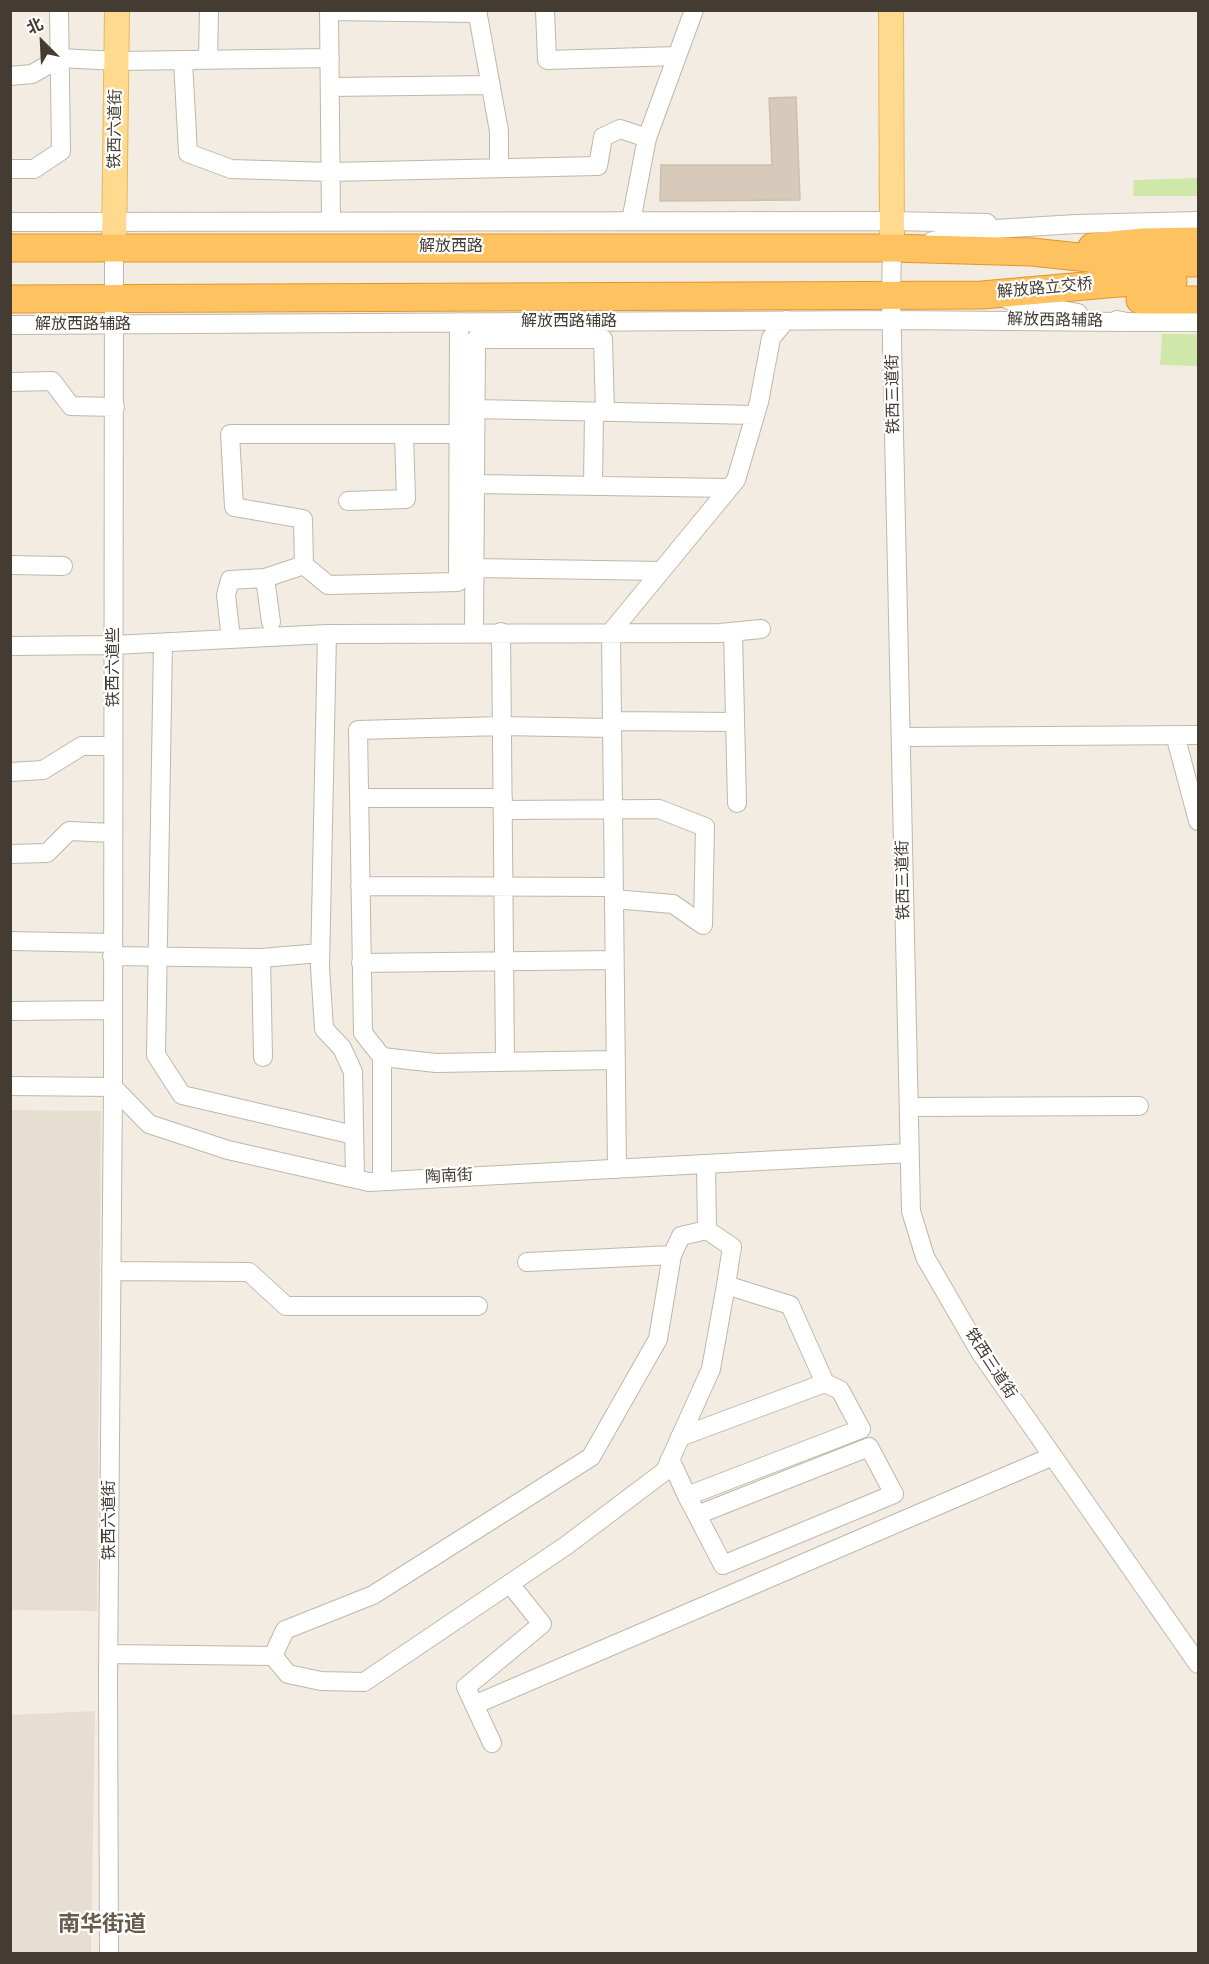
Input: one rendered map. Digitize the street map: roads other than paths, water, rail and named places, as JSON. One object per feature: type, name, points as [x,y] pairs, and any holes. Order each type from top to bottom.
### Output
[{"type":"highway","name":"解放西路","points":[[10,248],[114,234],[892,248]]},
{"type":"highway","points":[[1032,252],[1143,242],[1198,241]]},
{"type":"highway","name":"解放路立交桥","points":[[892,248],[1032,252],[1136,263],[1198,263]]},
{"type":"highway","name":"解放路立交桥","points":[[892,308],[982,295],[1119,283],[1198,280]]},
{"type":"highway","points":[[982,295],[1198,300]]},
{"type":"highway","points":[[10,299],[115,312],[892,308]]},
{"type":"main road","name":"铁西六道街","points":[[114,234],[117,10]]},
{"type":"main road","name":"铁西三道街","points":[[891,10],[892,248]]},
{"type":"street","points":[[10,170],[34,169],[61,151],[59,10]]},
{"type":"street","points":[[208,10],[208,59]]},
{"type":"street","points":[[546,10],[547,60],[678,56]]},
{"type":"street","points":[[631,221],[647,138],[694,10]]},
{"type":"street","points":[[331,221],[330,11],[478,12],[499,131],[499,167]]},
{"type":"street","points":[[10,75],[32,74],[60,58],[117,61],[330,58]]},
{"type":"street","points":[[183,61],[189,153],[231,169],[330,172],[598,166],[603,137],[620,129],[647,138]]},
{"type":"street","points":[[330,87],[491,85]]},
{"type":"street","points":[[10,222],[114,234],[331,221],[892,221],[1076,224]]},
{"type":"street","points":[[892,248],[995,229],[1076,224],[1198,221]]},
{"type":"street","name":"铁西六道些","points":[[113,1087],[114,234]]},
{"type":"street","name":"铁西三道街","points":[[892,248],[911,1211],[925,1257],[980,1352],[1053,1456],[1193,1645],[1198,1664]]},
{"type":"street","points":[[982,295],[1127,322],[1198,322]]},
{"type":"street","name":"解放西路辅路","points":[[10,325],[115,312],[459,322],[786,320],[892,308],[1127,322]]},
{"type":"street","points":[[617,1168],[611,632],[736,480],[755,415],[771,338],[786,320]]},
{"type":"street","points":[[459,322],[459,434],[458,582],[328,585],[304,565],[303,519],[234,507],[230,434],[459,434]]},
{"type":"street","points":[[474,633],[476,339],[603,339],[593,486]]},
{"type":"street","points":[[10,382],[52,381],[71,406],[115,407]]},
{"type":"street","points":[[475,409],[755,415]]},
{"type":"street","points":[[348,501],[406,499],[404,434]]},
{"type":"street","points":[[475,484],[729,488]]},
{"type":"street","points":[[10,565],[63,566]]},
{"type":"street","points":[[231,639],[226,595],[231,580],[265,578],[304,565]]},
{"type":"street","points":[[474,568],[661,571]]},
{"type":"street","points":[[265,578],[271,622]]},
{"type":"street","points":[[10,646],[114,645],[327,634],[733,632],[761,629]]},
{"type":"street","points":[[501,632],[505,1061]]},
{"type":"street","points":[[733,632],[737,803]]},
{"type":"street","points":[[327,634],[320,953],[324,1029],[342,1048],[353,1072],[355,1178]]},
{"type":"street","points":[[163,643],[156,1055],[182,1095],[354,1135]]},
{"type":"street","points":[[382,1181],[382,1058],[363,1033],[358,730],[735,722]]},
{"type":"street","points":[[1175,735],[1198,821]]},
{"type":"street","points":[[901,736],[1198,735]]},
{"type":"street","points":[[10,772],[43,770],[82,746],[113,746]]},
{"type":"street","points":[[359,798],[659,809],[705,827],[703,925],[673,904],[614,893],[504,887],[360,886]]},
{"type":"street","points":[[10,854],[47,853],[69,831],[113,833]]},
{"type":"street","points":[[10,941],[112,949],[158,958],[261,958],[320,953]]},
{"type":"street","points":[[261,958],[263,1057]]},
{"type":"street","points":[[361,963],[614,960]]},
{"type":"street","points":[[10,1011],[112,1010]]},
{"type":"street","points":[[382,1058],[436,1063],[616,1060]]},
{"type":"street","points":[[10,1086],[113,1087]]},
{"type":"street","name":"陶南街","points":[[113,1087],[149,1124],[228,1150],[369,1182],[910,1153]]},
{"type":"street","name":"铁西六道街","points":[[109,1953],[113,1087]]},
{"type":"street","points":[[909,1107],[1139,1106]]},
{"type":"street","points":[[706,1164],[707,1230]]},
{"type":"street","points":[[109,1654],[273,1656],[288,1674],[321,1681],[364,1682],[567,1545],[665,1471],[711,1369],[732,1247],[707,1230],[681,1236],[672,1255],[658,1338],[591,1457],[373,1595],[285,1630],[273,1656]]},
{"type":"street","points":[[526,1262],[672,1255]]},
{"type":"street","points":[[111,1271],[249,1272],[286,1306],[478,1306]]},
{"type":"street","points":[[670,1459],[723,1564],[894,1494],[840,1390],[825,1383],[790,1305],[726,1285]]},
{"type":"street","points":[[680,1437],[825,1383]]},
{"type":"street","points":[[687,1496],[861,1428]]},
{"type":"street","points":[[697,1515],[869,1447]]},
{"type":"street","points":[[474,1705],[1053,1456]]},
{"type":"street","points":[[492,1743],[466,1687],[542,1624],[510,1584]]},
{"type":"district","name":"南华街道","points":[[102,1926]]}]
